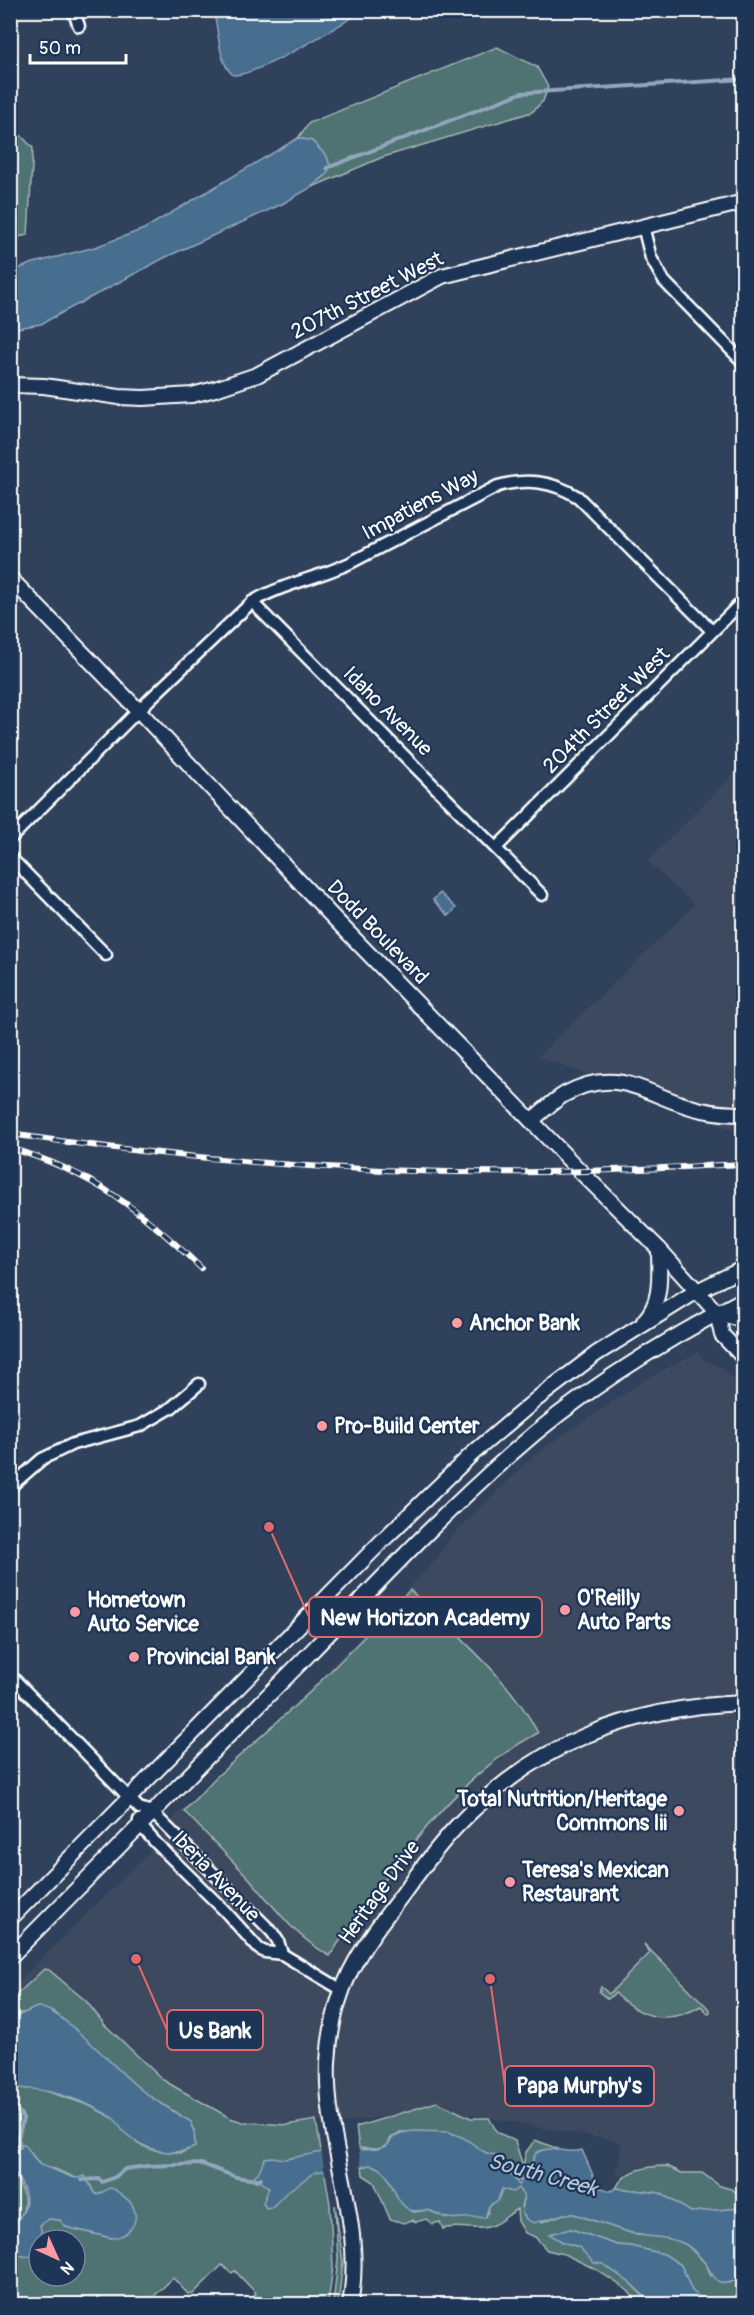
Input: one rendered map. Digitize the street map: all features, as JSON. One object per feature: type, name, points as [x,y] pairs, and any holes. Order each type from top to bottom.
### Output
[{"type":"main road","name":"207th Street West","points":[[10,385],[52,386],[143,399],[192,395],[257,375],[442,276],[744,202]]},
{"type":"main road","name":"Dodd Boulevard","points":[[10,578],[330,914],[659,1249],[717,1313],[722,1335],[744,1358]]},
{"type":"main road","points":[[532,1120],[563,1095],[584,1086],[604,1082],[622,1082],[640,1087],[701,1110],[744,1114]]},
{"type":"main road","points":[[638,1327],[655,1308],[658,1293],[659,1249]]},
{"type":"main road","points":[[10,1918],[458,1467],[538,1398],[596,1354],[697,1291],[744,1268]]},
{"type":"main road","points":[[10,1957],[471,1490],[513,1451],[627,1366],[744,1299]]},
{"type":"main road","points":[[717,1313],[744,1320]]},
{"type":"main road","name":"Heritage Drive","points":[[350,2304],[354,2255],[351,2218],[335,2133],[328,2060],[342,1990],[349,1971],[370,1937],[439,1846],[473,1810],[519,1771],[575,1740],[631,1719],[690,1706],[744,1703]]},
{"type":"street","points":[[73,10],[79,26]]},
{"type":"street","points":[[643,226],[651,258],[664,281],[744,363]]},
{"type":"street","name":"Impatiens Way","points":[[10,839],[252,602],[264,595],[326,574],[350,563],[484,491],[510,482],[538,481],[553,485],[578,497],[712,631]]},
{"type":"street","name":"204th Street West","points":[[495,848],[744,600]]},
{"type":"street","name":"Idaho Avenue","points":[[252,602],[542,895]]},
{"type":"street","points":[[10,857],[106,955]]},
{"type":"street","points":[[10,1486],[42,1459],[73,1444],[140,1426],[171,1408],[199,1384]]},
{"type":"street","points":[[10,1675],[129,1797],[138,1808],[140,1826]]},
{"type":"street","name":"Iberia Avenue","points":[[138,1808],[152,1812],[272,1932],[282,1954]]},
{"type":"street","name":"Iberia Avenue","points":[[140,1826],[259,1948],[265,1952],[282,1954],[342,1990]]},
{"type":"shaded area","points":[[743,765],[743,1134],[538,1056],[695,905],[647,861]]},
{"type":"shaded area","points":[[698,1352],[703,1359],[722,1368],[743,1389],[743,2195],[616,2175],[622,2142],[433,2108],[334,2125],[316,2120],[251,2127],[164,2087],[11,2045],[10,1990],[148,1853],[177,1814],[295,1704],[436,1560],[452,1535],[538,1452],[646,1379]]},
{"type":"green space","points":[[497,47],[537,67],[548,87],[543,101],[532,112],[383,157],[310,188],[326,175],[330,166],[327,157],[312,141],[298,138],[309,123]]},
{"type":"green space","points":[[11,125],[33,148],[28,235],[11,238]]},
{"type":"green space","points":[[410,1590],[497,1675],[527,1713],[538,1733],[495,1760],[440,1812],[376,1891],[330,1956],[294,1930],[248,1877],[184,1811],[214,1779],[310,1692]]},
{"type":"green space","points":[[644,1944],[710,2010],[710,2013],[708,2014],[701,2006],[677,2016],[645,2014],[615,1993],[608,1999],[599,1992],[601,1987],[609,1994],[650,1953]]},
{"type":"green space","points":[[44,1969],[49,1970],[86,2001],[105,2025],[163,2080],[230,2118],[243,2122],[287,2125],[316,2120],[330,2204],[333,2267],[328,2304],[262,2304],[254,2296],[256,2293],[235,2271],[231,2273],[222,2265],[193,2294],[188,2294],[173,2278],[146,2304],[11,2304],[11,2244],[20,2255],[27,2256],[27,2288],[87,2288],[87,2232],[112,2238],[118,2193],[115,2190],[98,2195],[94,2193],[90,2184],[55,2169],[45,2168],[24,2144],[12,2151],[11,2157],[11,2088],[40,2089],[88,2105],[115,2119],[138,2144],[153,2150],[181,2153],[195,2147],[191,2122],[143,2092],[53,2011],[21,2013],[11,2019],[11,2000]]},
{"type":"green space","points":[[437,2102],[471,2118],[489,2118],[497,2132],[515,2141],[523,2166],[526,2152],[535,2140],[558,2149],[536,2153],[522,2180],[517,2181],[503,2165],[502,2159],[486,2153],[449,2132],[400,2132],[391,2138],[387,2146],[378,2149],[359,2148],[356,2127]]},
{"type":"green space","points":[[371,2165],[385,2172],[400,2201],[414,2212],[428,2210],[447,2218],[474,2215],[485,2218],[489,2206],[498,2200],[502,2189],[509,2191],[518,2188],[524,2195],[521,2207],[542,2222],[564,2214],[574,2214],[637,2235],[663,2236],[686,2244],[706,2264],[711,2276],[743,2260],[743,2304],[699,2304],[701,2300],[692,2291],[681,2265],[664,2254],[617,2245],[571,2229],[550,2234],[563,2242],[579,2247],[630,2283],[652,2303],[662,2304],[640,2304],[627,2290],[597,2270],[564,2254],[547,2250],[535,2237],[525,2233],[518,2221],[517,2209],[496,2224],[482,2228],[443,2229],[440,2222],[432,2224],[426,2219],[404,2223],[390,2219],[374,2182],[363,2175],[362,2167]]},
{"type":"green space","points":[[667,2166],[682,2173],[702,2173],[720,2186],[731,2189],[743,2197],[743,2208],[691,2212],[660,2193],[616,2188],[631,2173],[645,2168]]},
{"type":"green space","points":[[10,2168],[20,2186],[24,2200],[21,2215],[11,2233]]},
{"type":"green space","points":[[335,2205],[343,2262],[338,2304],[333,2304],[338,2259]]},
{"type":"green space","points":[[49,2219],[60,2220],[70,2228],[40,2228],[40,2225]]},
{"type":"water","points":[[213,10],[363,11],[261,68],[233,75],[221,54]]},
{"type":"water","points":[[298,138],[312,141],[327,157],[330,166],[326,175],[310,188],[282,204],[164,258],[41,324],[11,329],[11,272],[30,264],[95,247],[144,229]]},
{"type":"water","points":[[440,893],[456,908],[449,916],[433,900]]},
{"type":"water","points":[[37,2007],[48,2010],[61,2018],[144,2092],[191,2122],[195,2147],[176,2152],[157,2150],[131,2138],[110,2116],[91,2106],[52,2092],[11,2088],[11,2019]]},
{"type":"water","points":[[415,2131],[449,2132],[464,2138],[486,2153],[500,2156],[503,2165],[519,2185],[536,2153],[547,2149],[582,2150],[598,2187],[611,2191],[616,2188],[660,2193],[691,2212],[743,2208],[743,2260],[740,2262],[736,2280],[729,2283],[720,2282],[693,2250],[673,2240],[620,2230],[574,2214],[564,2214],[534,2223],[527,2220],[522,2213],[524,2196],[518,2188],[513,2192],[502,2189],[498,2200],[489,2206],[485,2218],[448,2218],[429,2210],[408,2209],[398,2198],[384,2172],[371,2165],[315,2172],[287,2192],[272,2207],[266,2208],[263,2203],[269,2188],[254,2176],[258,2173],[265,2158],[285,2159],[322,2152],[378,2149],[387,2146],[392,2138],[399,2134]]},
{"type":"water","points":[[15,2143],[24,2144],[39,2164],[75,2178],[85,2176],[97,2195],[113,2188],[128,2199],[133,2206],[135,2220],[133,2225],[127,2232],[112,2238],[87,2232],[87,2228],[66,2227],[60,2220],[49,2219],[40,2225],[41,2228],[27,2228],[27,2256],[20,2255],[14,2251],[10,2234],[24,2210],[26,2200],[25,2192],[13,2169],[12,2154]]},
{"type":"water","points":[[571,2229],[617,2245],[664,2254],[681,2265],[692,2291],[700,2297],[699,2304],[652,2303],[630,2283],[603,2264],[594,2263],[579,2247],[549,2234]]},
{"type":"pier","points":[[358,2145],[362,2170],[325,2175],[321,2149]]},
{"type":"waterway","points":[[327,168],[521,93],[744,79]]},
{"type":"waterway","name":"South Creek","points":[[10,2108],[20,2113],[23,2119],[18,2138],[20,2147]]},
{"type":"waterway","name":"South Creek","points":[[82,2180],[99,2179],[102,2182],[115,2177],[125,2169],[147,2166],[202,2164],[236,2177],[257,2180],[261,2178]]},
{"type":"railway","points":[[10,1134],[210,1158],[410,1171],[619,1170],[744,1164]]},
{"type":"railway","points":[[10,1148],[66,1169],[114,1195],[157,1228],[201,1268]]},
{"type":"place","name":"Anchor Bank","points":[[457,1323]]},
{"type":"place","name":"Pro-Build Center","points":[[322,1426]]},
{"type":"place","name":"New Horizon Academy","points":[[269,1527]]},
{"type":"place","name":"O'Reilly Auto Parts","points":[[565,1610]]},
{"type":"place","name":"Hometown Auto Service","points":[[75,1612]]},
{"type":"place","name":"Provincial Bank","points":[[134,1657]]},
{"type":"place","name":"Total Nutrition/Heritage Commons Iii","points":[[679,1811]]},
{"type":"place","name":"Teresa's Mexican Restaurant","points":[[510,1882]]},
{"type":"place","name":"Us Bank","points":[[136,1959]]},
{"type":"place","name":"Papa Murphy's","points":[[490,1979]]}]
